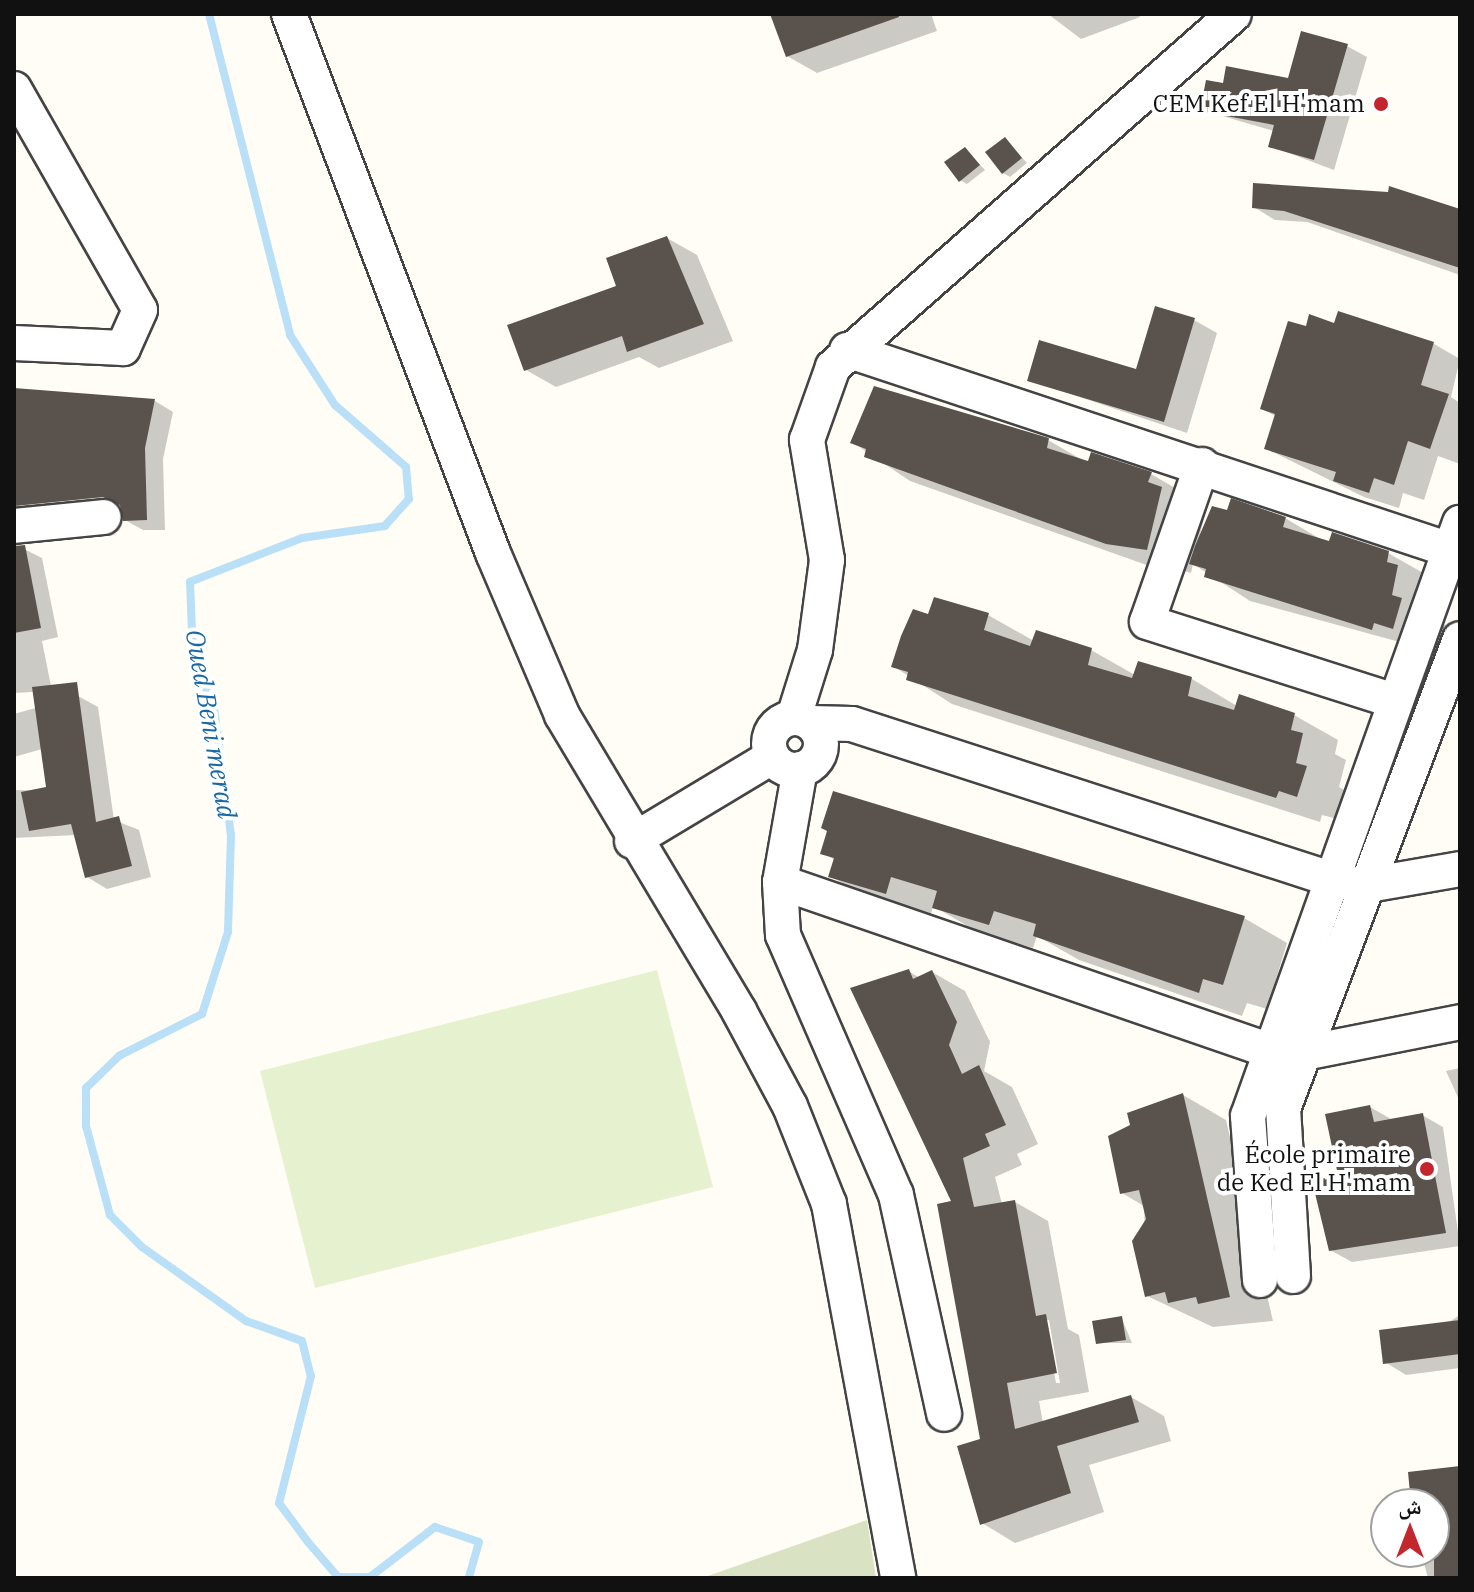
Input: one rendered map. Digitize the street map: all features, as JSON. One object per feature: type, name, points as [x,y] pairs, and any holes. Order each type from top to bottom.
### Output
[{"type":"street","points":[[289,14],[493,553],[562,715],[632,841],[739,1011],[790,1106],[829,1204],[898,1578]]},
{"type":"street","points":[[632,841],[821,747],[803,720],[827,560],[807,440],[825,383],[847,350],[1234,14]]},
{"type":"street","points":[[14,89],[140,310],[123,348],[14,343]]},
{"type":"street","points":[[847,350],[1202,465],[1457,540],[1394,701],[1347,883],[1288,1052],[1248,1116],[1276,1278]]},
{"type":"street","points":[[1202,465],[1147,622],[1394,701]]},
{"type":"street","points":[[14,526],[104,517]]},
{"type":"street","points":[[1347,883],[1460,639]]},
{"type":"street","points":[[944,1414],[896,1195],[783,935],[780,882],[786,763],[772,731],[803,720],[852,724],[1347,883],[1460,869]]},
{"type":"street","points":[[780,882],[1288,1052],[1460,1022]]},
{"type":"green space","points":[[657,970],[713,1187],[315,1288],[260,1071]]},
{"type":"green space","points":[[867,1520],[876,1578],[702,1578]]},
{"type":"building","points":[[770,14],[898,14],[899,17],[786,57]]},
{"type":"building","points":[[1301,31],[1348,44],[1314,160],[1268,147],[1274,125],[1200,111],[1206,80],[1223,83],[1226,66],[1288,78]]},
{"type":"building","points":[[1005,137],[1022,158],[1002,174],[985,152]]},
{"type":"building","points":[[965,147],[980,165],[959,182],[944,162]]},
{"type":"building","points":[[1253,183],[1388,192],[1389,186],[1460,209],[1460,268],[1284,211],[1252,208]]},
{"type":"building","points":[[667,236],[704,324],[627,352],[622,336],[524,371],[507,325],[616,286],[606,258]]},
{"type":"building","points":[[1155,306],[1195,318],[1164,422],[1027,381],[1039,340],[1136,369]]},
{"type":"building","points":[[1338,311],[1434,342],[1421,385],[1449,394],[1430,449],[1408,441],[1394,485],[1374,478],[1369,493],[1333,481],[1336,472],[1264,449],[1275,414],[1260,409],[1288,321],[1306,326],[1309,314],[1334,323]]},
{"type":"building","points":[[874,386],[1049,438],[1047,448],[1088,461],[1091,452],[1152,472],[1148,482],[1162,487],[1147,550],[1106,544],[864,457],[866,449],[850,443]]},
{"type":"building","points":[[14,388],[155,399],[145,448],[147,520],[123,521],[120,505],[103,497],[14,506]]},
{"type":"building","points":[[1231,498],[1286,517],[1283,527],[1329,541],[1332,532],[1389,551],[1387,562],[1398,565],[1392,595],[1402,598],[1393,629],[1374,623],[1372,630],[1204,577],[1206,569],[1189,564],[1195,546],[1212,506],[1227,510]]},
{"type":"building","points":[[25,545],[41,628],[14,633],[14,546]]},
{"type":"building","points":[[934,597],[989,613],[984,630],[1030,646],[1036,630],[1092,648],[1088,665],[1132,678],[1138,661],[1192,677],[1188,696],[1234,710],[1239,694],[1295,713],[1291,730],[1303,733],[1296,763],[1307,766],[1297,797],[1279,791],[1276,798],[906,680],[908,672],[891,667],[901,636],[913,609],[928,614]]},
{"type":"building","points":[[77,682],[96,822],[119,816],[132,866],[85,878],[71,824],[29,831],[21,792],[46,787],[32,687]]},
{"type":"building","points":[[833,791],[1245,916],[1223,985],[1203,979],[1199,993],[1033,936],[1036,924],[994,911],[989,925],[932,908],[937,891],[891,877],[886,894],[828,877],[834,858],[820,854],[827,831],[821,828]]},
{"type":"building","points":[[909,969],[913,979],[932,970],[957,1022],[949,1045],[962,1074],[979,1065],[1006,1125],[985,1134],[990,1146],[963,1158],[974,1207],[1015,1200],[1036,1316],[1046,1314],[1057,1373],[1007,1383],[1015,1429],[1131,1395],[1139,1422],[1057,1446],[1071,1493],[980,1525],[957,1446],[980,1439],[937,1204],[951,1201],[850,988]]},
{"type":"building","points":[[1183,1093],[1230,1297],[1198,1304],[1196,1297],[1168,1303],[1165,1292],[1145,1297],[1132,1241],[1146,1219],[1139,1190],[1120,1194],[1108,1136],[1130,1125],[1127,1113]]},
{"type":"building","points":[[1370,1105],[1374,1122],[1423,1113],[1446,1233],[1329,1251],[1312,1181],[1338,1175],[1325,1114]]},
{"type":"building","points":[[1122,1316],[1126,1340],[1096,1344],[1092,1321]]},
{"type":"building","points":[[1460,1320],[1460,1354],[1383,1364],[1379,1330]]},
{"type":"building","points":[[1460,1466],[1460,1578],[1434,1578],[1434,1568],[1450,1568],[1450,1488],[1410,1488],[1408,1472]]},
{"type":"waterway","name":"Oued Beni merad","points":[[209,14],[290,335],[335,405],[406,467],[409,499],[385,526],[302,538],[190,582],[193,656],[214,708],[231,835],[228,932],[202,1014],[119,1056],[86,1088],[86,1126],[110,1215],[142,1247],[246,1321],[302,1341],[311,1376],[279,1503],[308,1542],[338,1577],[370,1577],[435,1527],[479,1542],[469,1578]]},
{"type":"place","name":"CEM Kef El H'mam","points":[[1381,104]]},
{"type":"place","name":"École primaire de Ked El H'mam","points":[[1427,1169]]}]
